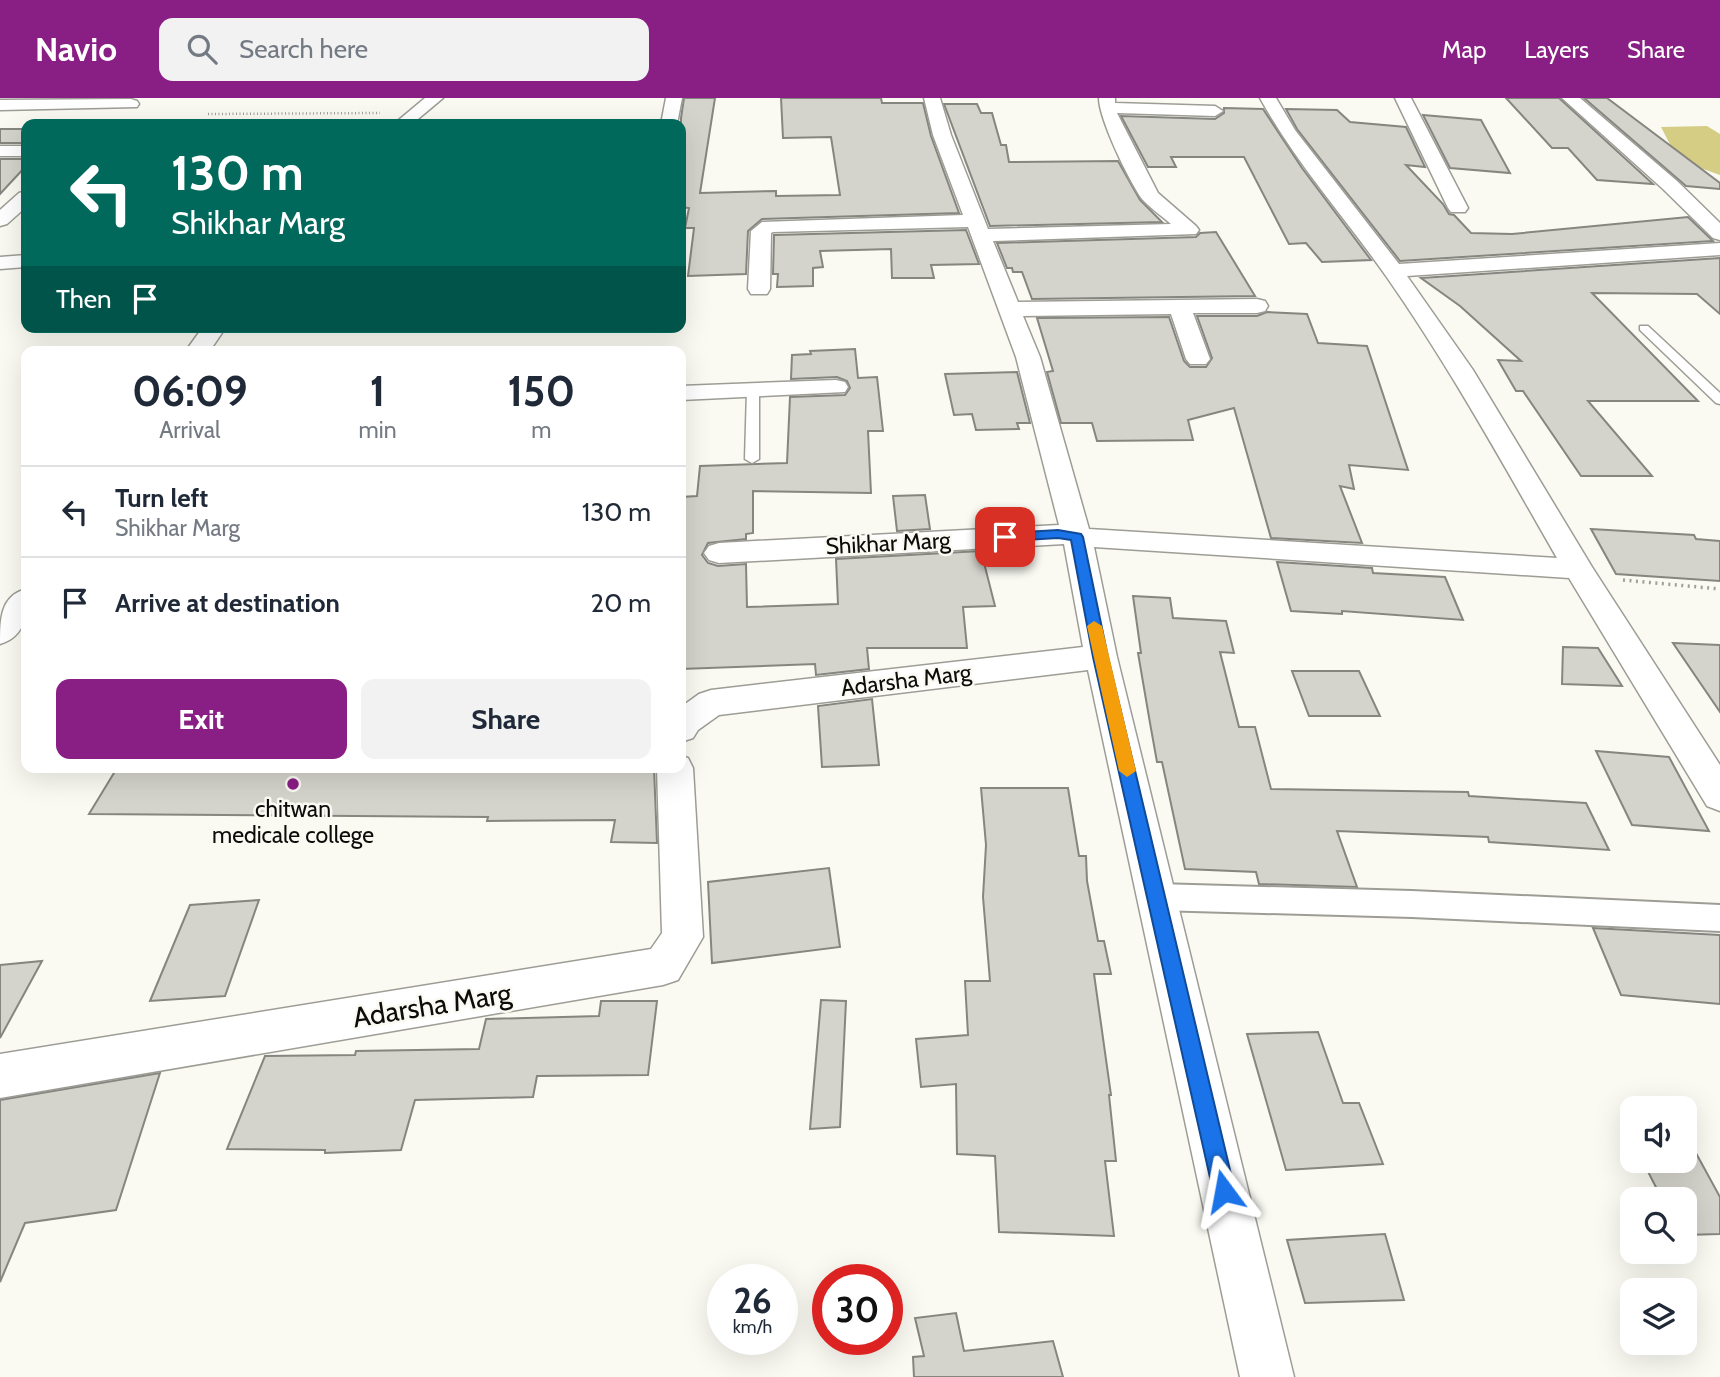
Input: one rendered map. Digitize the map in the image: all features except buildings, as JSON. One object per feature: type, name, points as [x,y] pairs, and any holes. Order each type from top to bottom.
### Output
[{"type":"street","points":[[408,119],[435,98]]},
{"type":"street","points":[[670,119],[674,98]]},
{"type":"street","points":[[932,98],[942,135],[1028,357],[1077,537],[1101,657],[1267,1377]]},
{"type":"street","points":[[1268,98],[1294,141],[1393,271],[1461,370],[1578,569],[1720,796]]},
{"type":"street","points":[[1403,98],[1458,208]]},
{"type":"street","points":[[1570,98],[1671,185],[1720,234]]},
{"type":"street","points":[[0,105],[134,101]]},
{"type":"street","points":[[114,119],[134,101]]},
{"type":"street","points":[[759,289],[761,231],[769,226],[1189,230],[1150,196],[1130,162],[1107,103],[1215,111]]},
{"type":"street","points":[[0,151],[21,151]]},
{"type":"street","points":[[0,220],[21,192]]},
{"type":"street","points":[[783,204],[791,225]]},
{"type":"street","points":[[1393,271],[1720,249]]},
{"type":"street","points":[[0,263],[21,261]]},
{"type":"street","points":[[1009,309],[1257,306]]},
{"type":"street","points":[[1180,308],[1198,359]]},
{"type":"street","points":[[686,393],[836,387]]},
{"type":"street","name":"Shikhar Marg","points":[[719,553],[1058,534],[1578,569]]},
{"type":"street","points":[[0,592],[21,590]]},
{"type":"street","points":[[0,634],[21,606]]},
{"type":"street","name":"Adarsha Marg","points":[[686,721],[711,703],[1101,657]]},
{"type":"street","name":"Adarsha Marg","points":[[0,1076],[663,967],[683,937],[675,773]]},
{"type":"street","points":[[1157,897],[1412,904],[1720,918]]},
{"type":"lane","points":[[1644,328],[1720,400]]},
{"type":"lane","points":[[752,459],[753,390]]},
{"type":"path","points":[[208,114],[415,113]]},
{"type":"path","points":[[1578,569],[1624,580],[1720,589]]},
{"type":"shaded area","points":[[1707,126],[1720,134],[1720,175],[1678,160],[1661,127]]},
{"type":"slow traffic","points":[[1094,626],[1127,771]]},
{"type":"place","name":"chitwan medicale college","points":[[293,784]]},
{"type":"route","points":[[1005,537],[1058,534],[1077,537],[1101,657],[1224,1191]]}]
